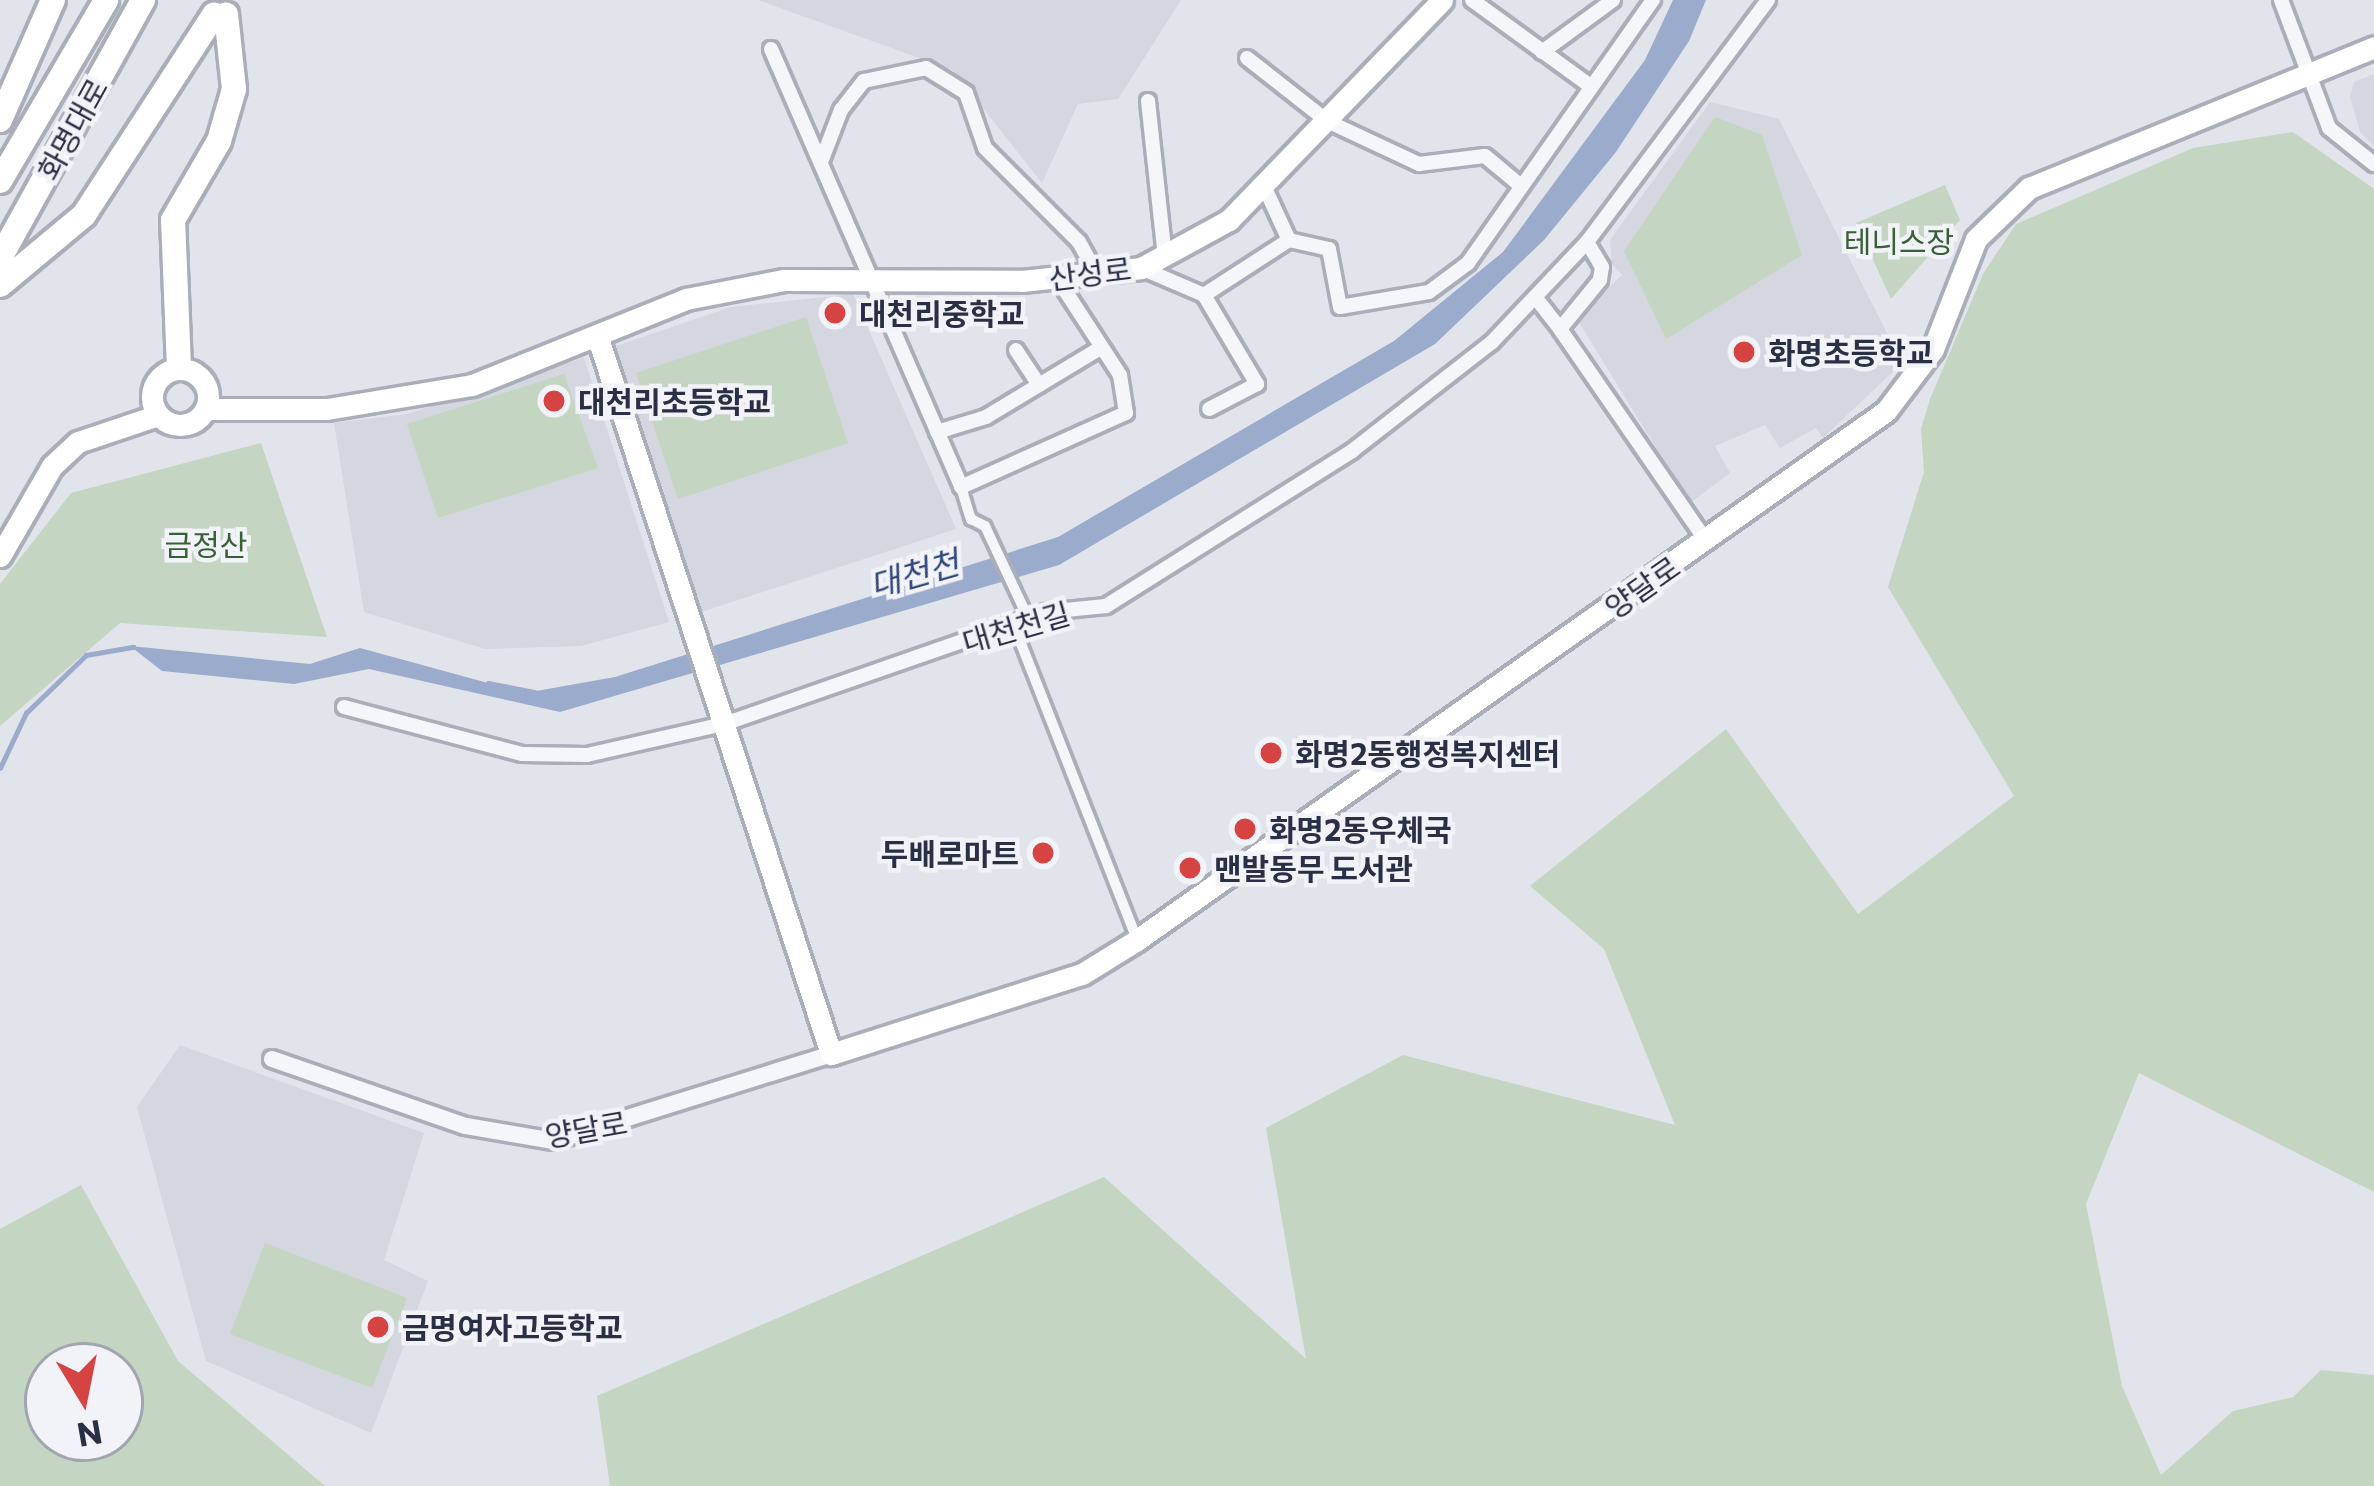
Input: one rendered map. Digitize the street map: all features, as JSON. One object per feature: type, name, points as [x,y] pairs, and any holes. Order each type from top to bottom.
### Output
[{"type":"highway","points":[[0,120],[53,0]]},
{"type":"highway","name":"화명대로","points":[[0,181],[106,0]]},
{"type":"highway","name":"화명대로","points":[[0,258],[143,0]]},
{"type":"highway","points":[[179,368],[173,220],[219,140],[233,58],[220,7]]},
{"type":"highway","points":[[0,285],[84,214],[220,7]]},
{"type":"highway","points":[[185,63],[204,48],[233,58]]},
{"type":"main road","name":"산성로","points":[[206,410],[400,401],[472,386],[686,298],[784,280],[1057,278],[1141,268],[1195,244],[1264,186],[1442,0]]},
{"type":"main road","name":"양달로","points":[[831,1054],[1082,974],[1137,940],[1707,542],[1886,411],[1933,349],[1976,239],[2029,188],[2374,47]]},
{"type":"main road","points":[[598,338],[831,1054]]},
{"type":"main road","points":[[0,556],[52,466],[78,442],[158,416],[182,425],[206,410],[204,381],[179,368],[155,382],[158,416]]},
{"type":"street","points":[[1472,0],[1589,85]]},
{"type":"street","points":[[1542,52],[1613,0]]},
{"type":"street","points":[[1204,295],[1289,240],[1329,249],[1340,307],[1429,292],[1468,263],[1653,0]]},
{"type":"street","name":"대천천길","points":[[344,707],[523,754],[586,755],[721,716],[1021,615],[1106,606],[1352,451],[1536,298],[1587,242],[1768,0]]},
{"type":"street","points":[[2281,0],[2329,128],[2374,164]]},
{"type":"street","points":[[771,49],[938,432],[971,519],[992,538],[1137,940]]},
{"type":"street","points":[[1247,58],[1327,121],[1419,164],[1486,156],[1521,186]]},
{"type":"street","points":[[821,163],[841,110],[864,80],[926,68],[966,94],[985,148],[1079,242],[1097,275]]},
{"type":"street","points":[[1148,100],[1165,258]]},
{"type":"street","points":[[1264,186],[1289,240]]},
{"type":"street","points":[[1561,328],[1600,280],[1602,267],[1587,242]]},
{"type":"street","points":[[1141,268],[1204,295],[1257,384],[1209,409]]},
{"type":"street","points":[[961,487],[1126,413],[1120,375],[1057,278]]},
{"type":"street","points":[[1536,298],[1707,542]]},
{"type":"street","points":[[938,432],[986,416],[1102,347]]},
{"type":"street","points":[[1016,350],[1039,385]]},
{"type":"street","name":"양달로","points":[[272,1059],[466,1126],[554,1141],[831,1054]]},
{"type":"shaded area","points":[[758,0],[1181,0],[1118,99],[1078,104],[1042,183],[953,70]]},
{"type":"shaded area","points":[[2374,74],[2374,146],[2360,132],[2350,96],[2354,82]]},
{"type":"shaded area","name":"화명초등학교","points":[[1710,102],[1779,119],[1902,363],[1823,438],[1816,428],[1780,448],[1765,425],[1715,446],[1730,473],[1690,503],[1577,319],[1622,275],[1612,264],[1610,240]]},
{"type":"shaded area","name":"대천리중학교","points":[[853,294],[956,529],[701,612],[613,347],[731,307]]},
{"type":"shaded area","name":"대천리초등학교","points":[[584,358],[669,622],[581,646],[485,649],[364,612],[334,423],[407,414]]},
{"type":"shaded area","name":"금명여자고등학교","points":[[180,1045],[424,1133],[384,1260],[428,1281],[371,1433],[206,1361],[137,1107]]},
{"type":"green space","points":[[1715,117],[1762,135],[1802,255],[1666,339],[1624,251]]},
{"type":"green space","points":[[2293,132],[2374,189],[2374,1192],[2139,1073],[2086,1204],[2122,1386],[2161,1475],[2233,1411],[2293,1397],[2321,1370],[2374,1375],[2374,1486],[610,1486],[597,1396],[1104,1177],[1306,1359],[1266,1128],[1403,1055],[1675,1125],[1604,949],[1530,886],[1726,729],[1858,914],[2014,796],[1888,587],[1924,472],[1921,429],[1930,399],[1983,274],[2016,224],[2193,148]]},
{"type":"green space","name":"테니스장","points":[[1945,185],[1960,220],[1891,299],[1856,223]]},
{"type":"green space","points":[[806,317],[848,443],[678,499],[636,373]]},
{"type":"green space","points":[[564,374],[598,468],[438,518],[407,424]]},
{"type":"green space","name":"금정산","points":[[261,443],[327,637],[120,623],[0,726],[0,584],[71,493]]},
{"type":"green space","points":[[81,1185],[178,1361],[325,1486],[0,1486],[0,1229]]},
{"type":"green space","points":[[265,1243],[407,1298],[372,1388],[230,1334]]},
{"type":"water","name":"대천천","points":[[1673,0],[1706,0],[1689,41],[1616,152],[1544,240],[1435,344],[1059,565],[560,712],[369,669],[294,684],[162,671],[130,646],[310,664],[360,648],[525,693],[615,677],[1058,537],[1394,341],[1503,252],[1645,60]]},
{"type":"waterway","name":"대천천","points":[[0,768],[26,713],[86,655],[133,647]]},
{"type":"waterway","name":"대천천","points":[[488,683],[535,692]]},
{"type":"place","name":"대천리중학교","points":[[835,313]]},
{"type":"place","name":"화명초등학교","points":[[1744,352]]},
{"type":"place","name":"대천리초등학교","points":[[554,401]]},
{"type":"place","name":"화명2동행정복지센터","points":[[1271,753]]},
{"type":"place","name":"화명2동우체국","points":[[1245,829]]},
{"type":"place","name":"두배로마트","points":[[1043,853]]},
{"type":"place","name":"맨발동무 도서관","points":[[1190,868]]},
{"type":"place","name":"금명여자고등학교","points":[[378,1327]]}]
